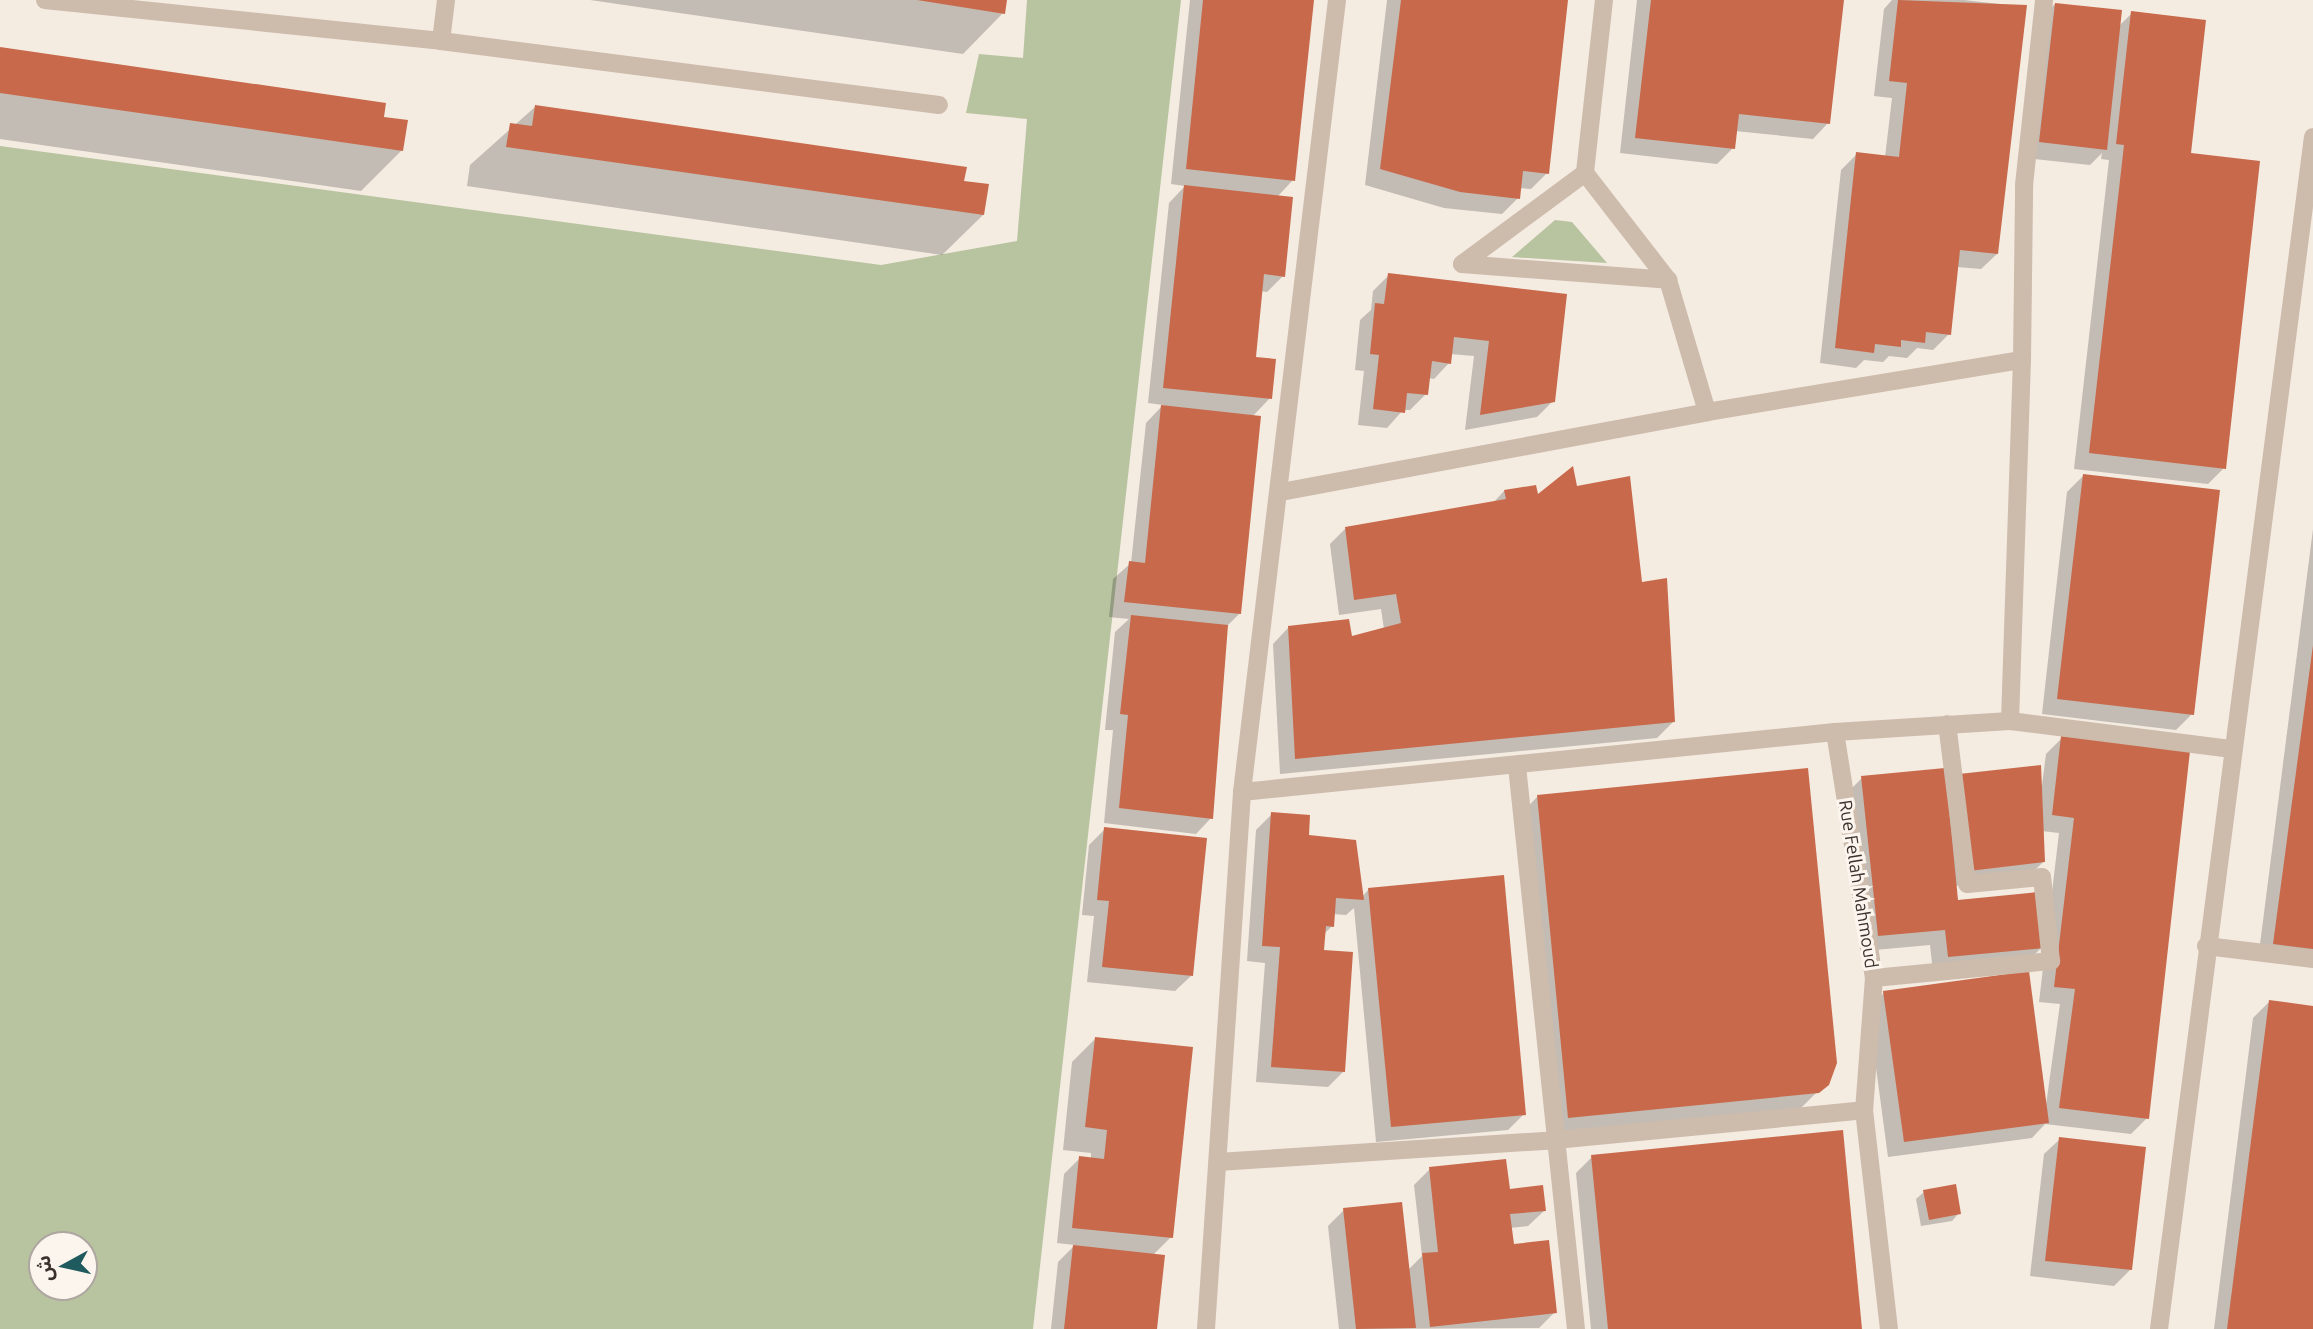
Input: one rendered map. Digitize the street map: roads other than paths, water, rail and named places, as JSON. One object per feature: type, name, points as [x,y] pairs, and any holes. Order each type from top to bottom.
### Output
[{"type":"street","points":[[45,0],[440,41],[939,105]]},
{"type":"street","points":[[440,41],[446,0]]},
{"type":"street","points":[[1206,1329],[1242,792],[1281,492],[1337,0]]},
{"type":"street","points":[[1604,0],[1586,173],[1668,280],[1707,412]]},
{"type":"street","points":[[2010,721],[2022,360],[2024,185],[2044,0]]},
{"type":"street","points":[[2159,1329],[2206,946],[2313,137]]},
{"type":"street","points":[[1586,173],[1462,264],[1668,280]]},
{"type":"street","points":[[1281,492],[1707,412],[2022,360]]},
{"type":"street","points":[[1242,792],[1947,723],[2010,721],[2232,749]]},
{"type":"street","points":[[1874,978],[2051,961],[2042,877],[1967,884],[1947,723]]},
{"type":"street","name":"Rue Fellah Mahmoud","points":[[1835,732],[1874,978],[1864,1110],[1889,1329]]},
{"type":"street","points":[[1517,766],[1576,1329]]},
{"type":"street","points":[[2206,946],[2313,959]]},
{"type":"street","points":[[1218,1163],[1555,1140],[1864,1110]]}]
